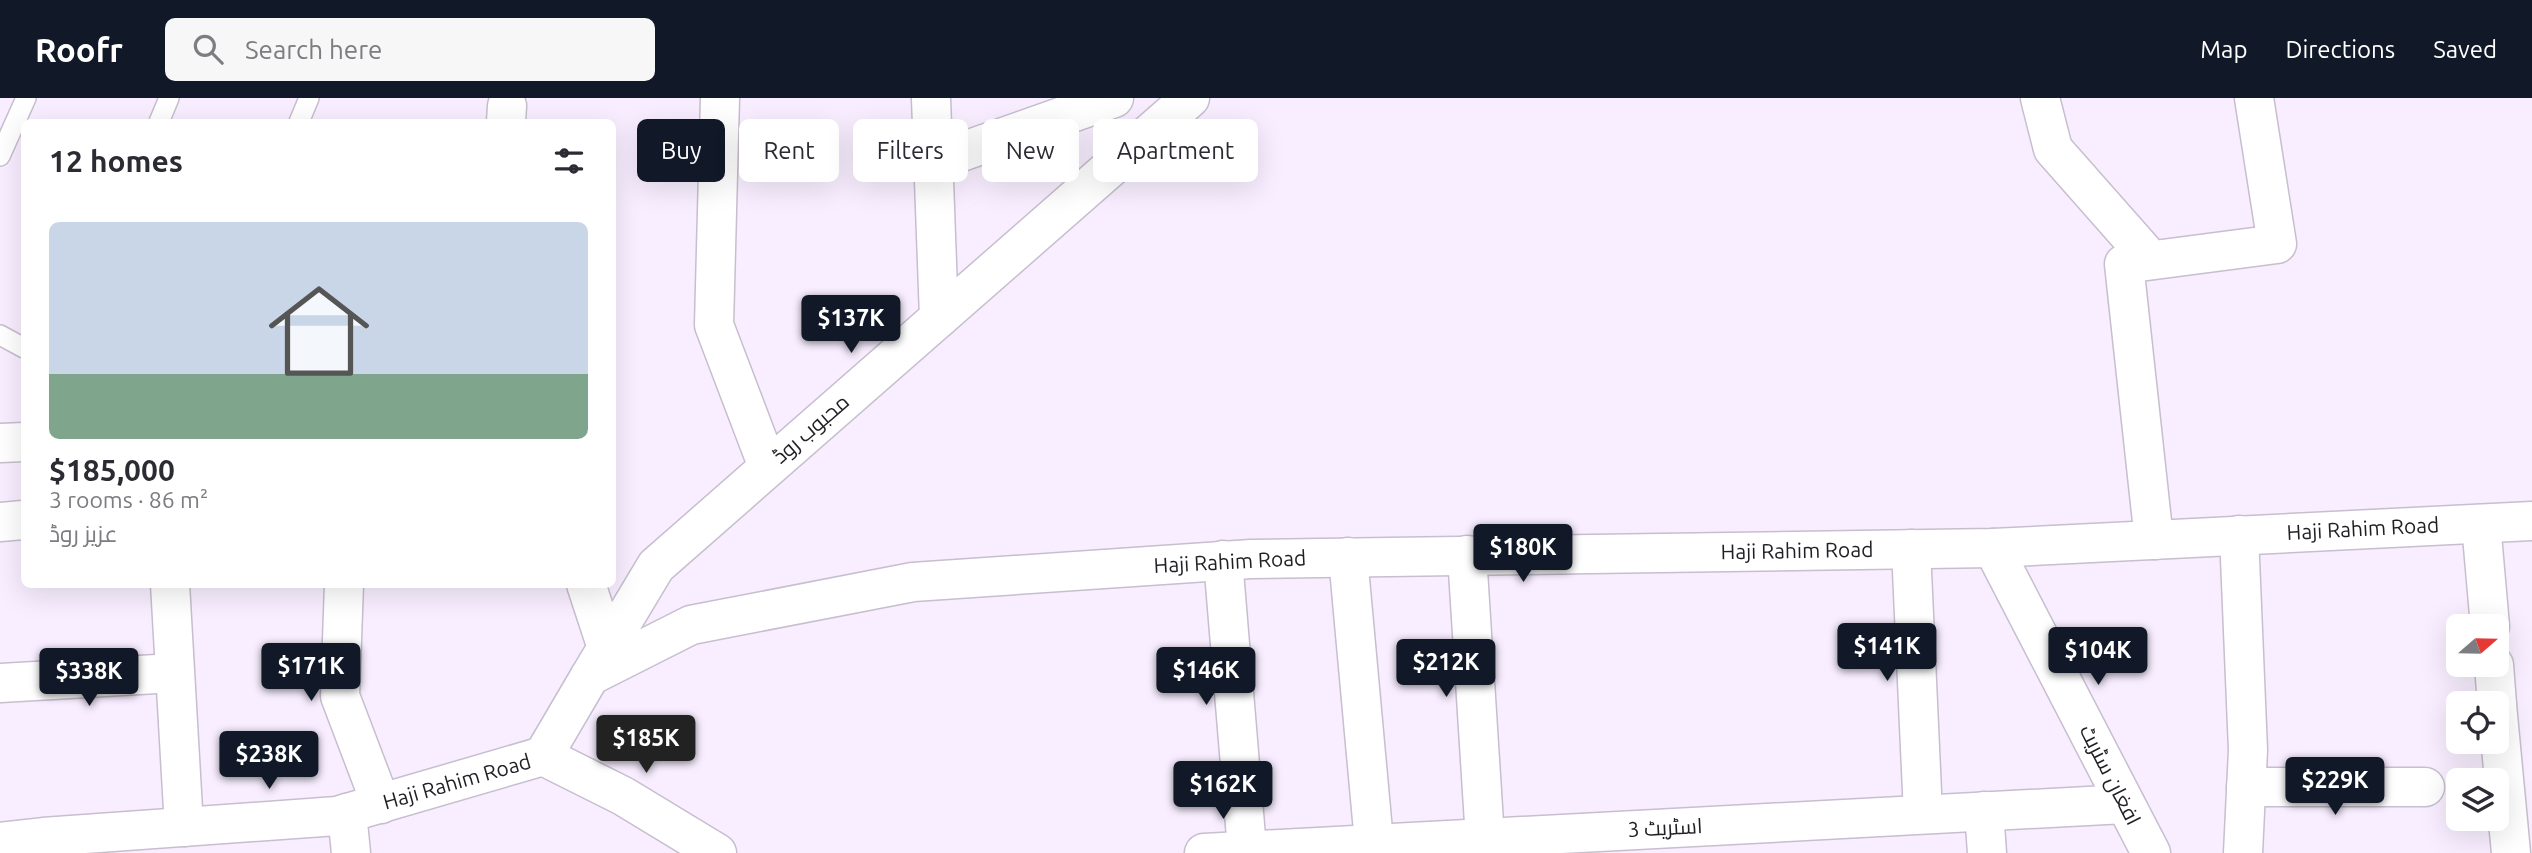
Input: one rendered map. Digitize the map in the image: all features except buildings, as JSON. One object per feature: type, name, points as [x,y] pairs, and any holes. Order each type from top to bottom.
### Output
[{"type":"street","points":[[720,98],[714,325],[768,467]]},
{"type":"street","points":[[931,98],[932,119]]},
{"type":"street","points":[[968,150],[1114,98]]},
{"type":"street","name":"محبوب روڈ","points":[[598,662],[656,566],[1189,98]]},
{"type":"street","points":[[2040,98],[2053,149],[2151,261]]},
{"type":"street","points":[[2154,540],[2124,264],[2277,244],[2254,98]]},
{"type":"street","points":[[934,182],[939,318]]},
{"type":"street","points":[[0,443],[21,442]]},
{"type":"street","name":"Haji Rahim Road","points":[[0,842],[364,809],[543,756],[598,662],[691,625],[913,582],[1223,560],[1993,548],[2532,521]]},
{"type":"street","points":[[2481,524],[2489,614]]},
{"type":"street","points":[[2239,535],[2248,750],[2243,853]]},
{"type":"street","name":"افغان سٹریٹ","points":[[1993,548],[2151,853]]},
{"type":"street","points":[[1911,550],[1923,814]]},
{"type":"street","points":[[1467,555],[1485,839]]},
{"type":"street","points":[[1348,557],[1374,842]]},
{"type":"street","points":[[1223,560],[1247,849]]},
{"type":"street","points":[[170,588],[184,827]]},
{"type":"street","points":[[344,588],[340,696],[364,809],[351,853]]},
{"type":"street","points":[[587,588],[598,662]]},
{"type":"street","points":[[0,683],[174,673]]},
{"type":"street","points":[[2502,754],[2511,853]]},
{"type":"street","points":[[543,756],[623,796],[717,853]]},
{"type":"street","points":[[2246,787],[2425,787]]},
{"type":"street","name":"اسٹریٹ 3","points":[[1204,853],[1374,842],[1485,839],[1551,844],[1923,814],[2125,804]]},
{"type":"street","points":[[1984,811],[1987,853]]},
{"type":"lane","points":[[0,156],[26,98]]},
{"type":"lane","points":[[160,119],[169,98]]},
{"type":"lane","points":[[300,119],[309,98]]},
{"type":"lane","points":[[0,335],[21,346]]}]
